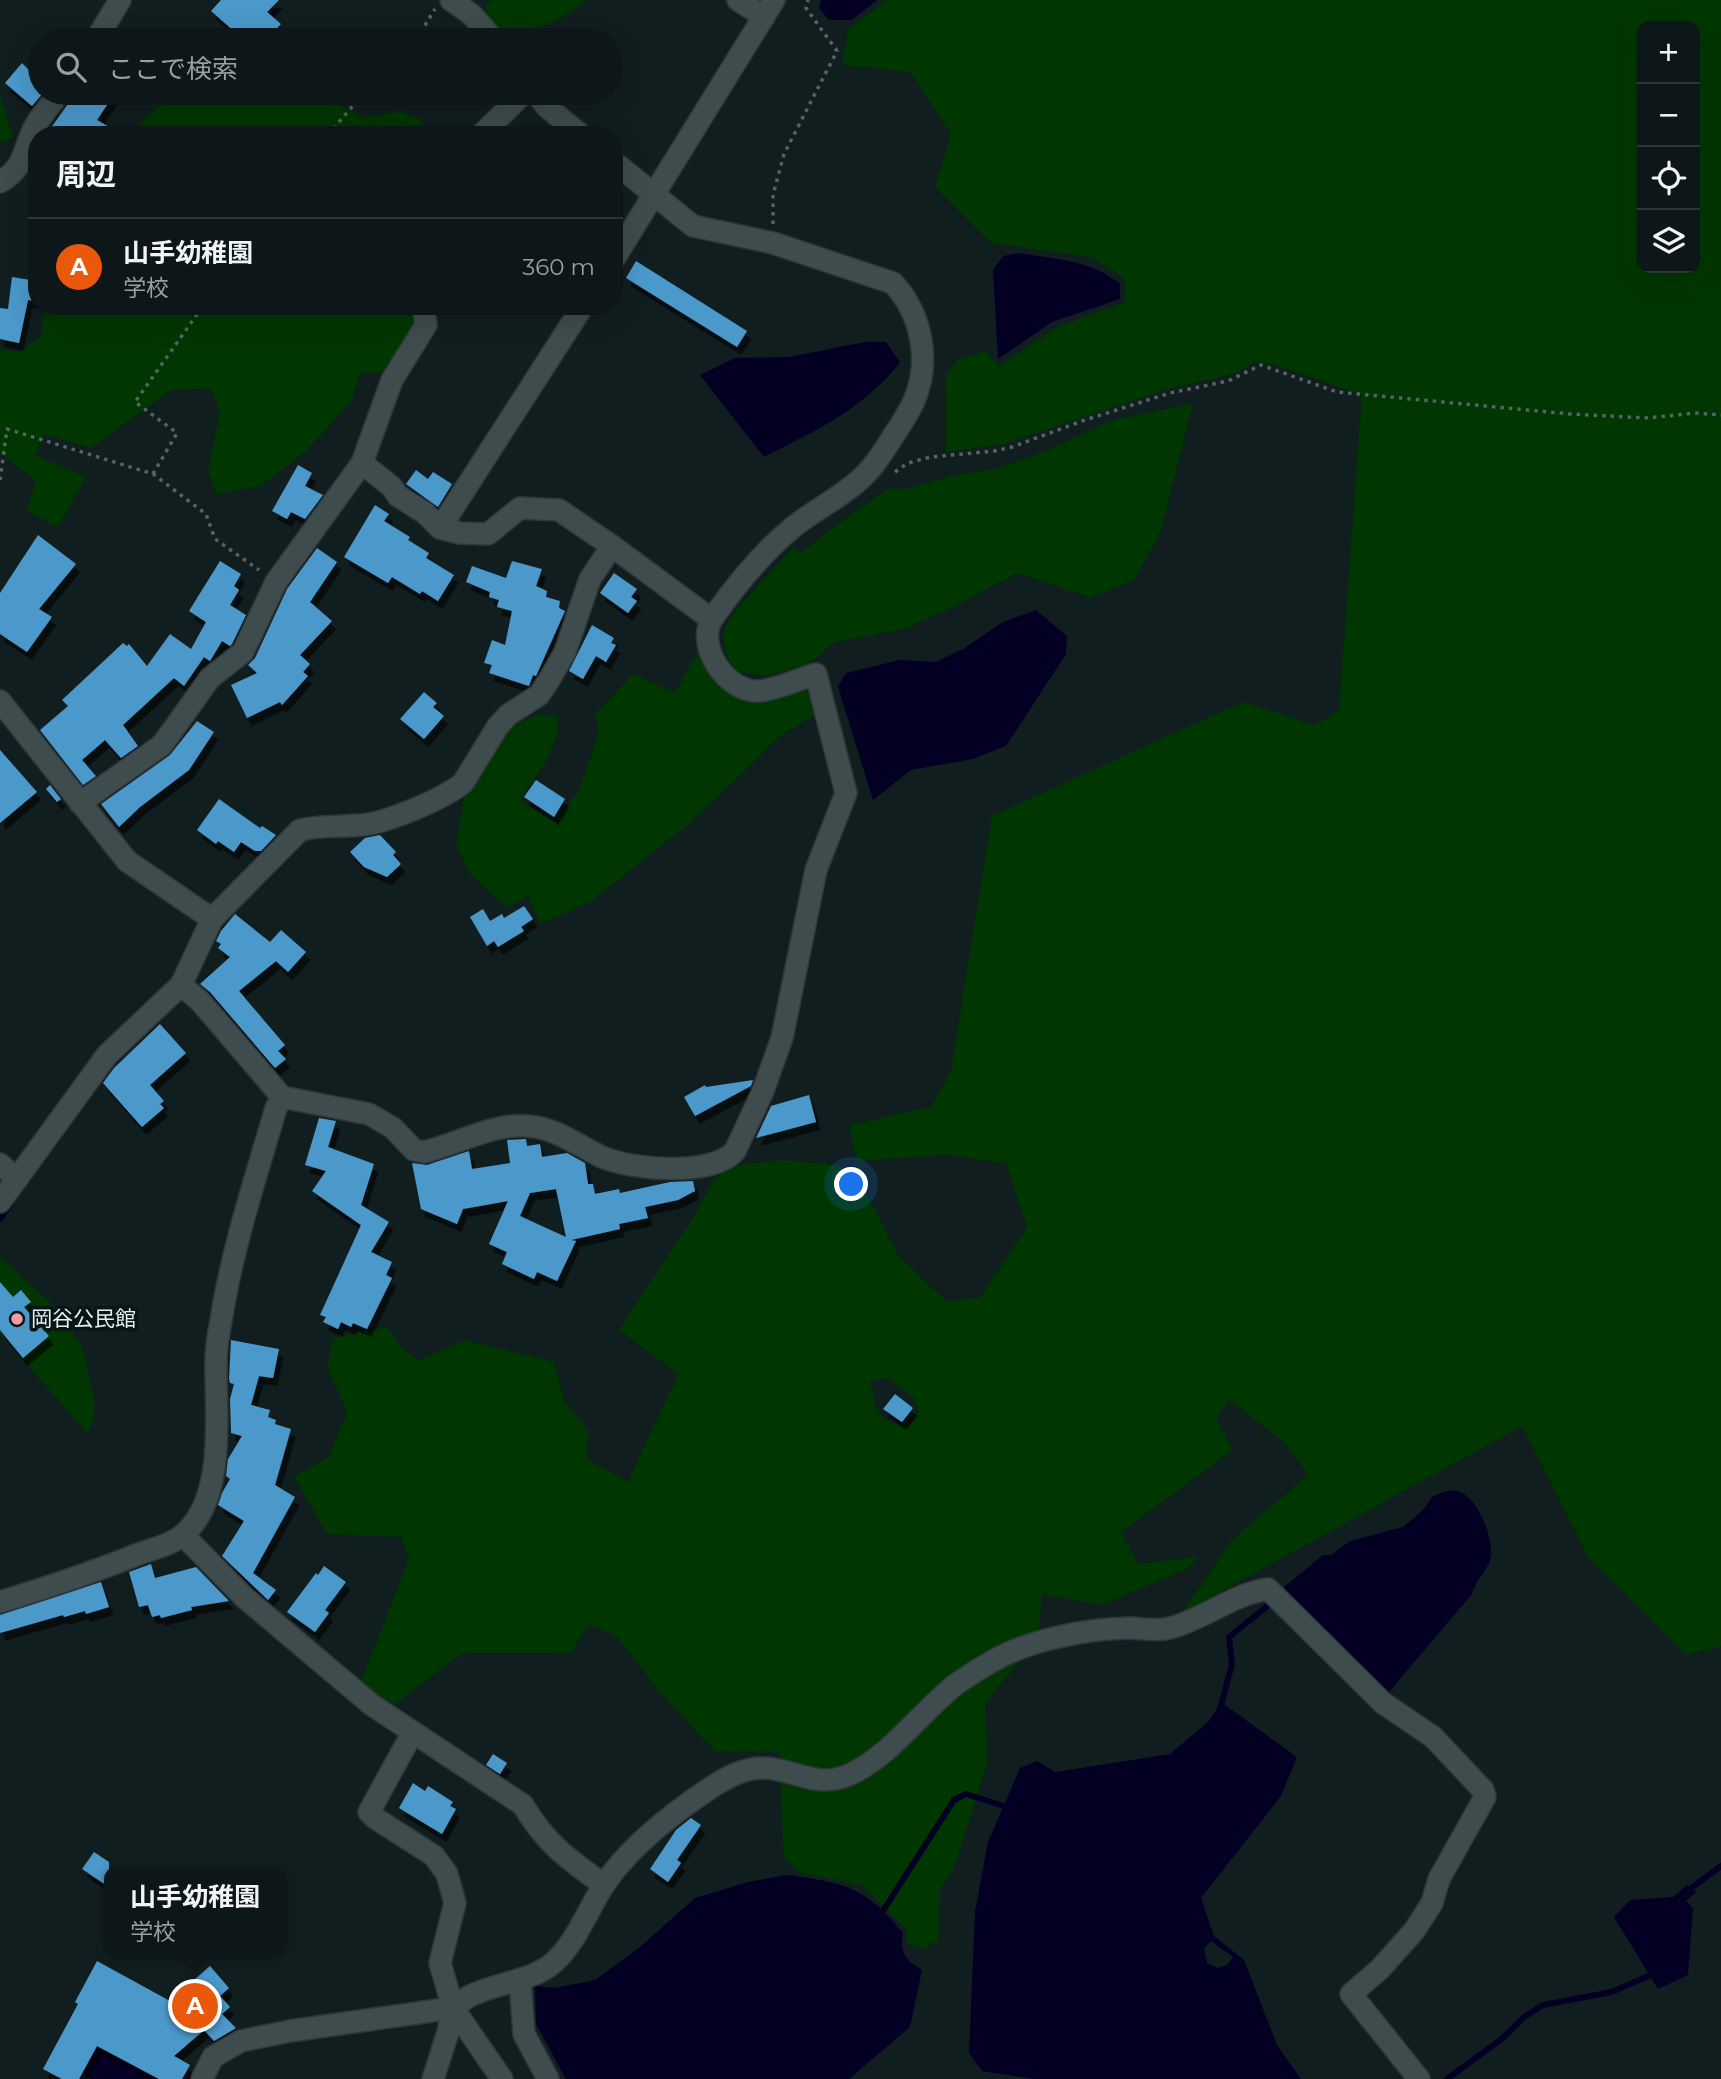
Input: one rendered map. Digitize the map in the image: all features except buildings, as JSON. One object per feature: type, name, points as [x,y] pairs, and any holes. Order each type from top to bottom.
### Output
[{"type":"street","points":[[103,28],[120,0]]},
{"type":"street","points":[[451,0],[472,15],[483,28]]},
{"type":"street","points":[[623,244],[769,8],[738,0]]},
{"type":"street","points":[[36,126],[50,105]]},
{"type":"street","points":[[490,126],[512,105]]},
{"type":"street","points":[[545,105],[570,126]]},
{"type":"street","points":[[0,182],[15,171],[23,159],[28,143]]},
{"type":"street","points":[[181,985],[200,1001],[282,1097],[369,1114],[393,1128],[414,1150],[424,1152],[496,1129],[526,1125],[548,1129],[570,1138],[602,1157],[644,1166],[683,1168],[716,1164],[729,1158],[735,1151],[763,1091],[782,1038],[816,870],[846,793],[816,674],[759,691],[736,685],[720,671],[710,653],[708,633],[711,619],[757,562],[792,528],[857,483],[877,462],[914,402],[920,382],[923,351],[918,326],[902,293],[893,283],[773,243],[693,226],[623,169]]},
{"type":"street","points":[[80,803],[162,745],[210,678],[243,652],[276,582],[362,463],[393,380],[426,325],[424,315]]},
{"type":"street","points":[[440,528],[577,315]]},
{"type":"street","points":[[362,463],[392,487],[398,496],[425,513],[440,528],[460,533],[488,534],[520,508],[559,510],[711,619]]},
{"type":"street","points":[[0,1202],[107,1055],[181,985],[215,916],[300,830],[318,826],[363,825],[404,813],[463,783],[498,726],[508,715],[539,695],[549,680],[565,652],[590,579],[612,546]]},
{"type":"street","points":[[0,701],[127,862],[215,916]]},
{"type":"street","points":[[0,1602],[74,1579],[164,1544],[183,1535],[202,1509],[210,1488],[214,1460],[217,1403],[215,1359],[231,1266],[276,1108],[282,1097]]},
{"type":"street","points":[[0,1164],[17,1178]]},
{"type":"street","points":[[183,1535],[255,1606],[372,1704],[523,1805],[535,1826],[562,1855],[604,1885]]},
{"type":"street","points":[[202,2079],[213,2057],[240,2041],[290,2031],[453,2008],[471,1996],[550,1966],[561,1956],[604,1885],[631,1853],[679,1810],[738,1772],[761,1768],[784,1770],[809,1780],[831,1779],[850,1774],[875,1758],[956,1685],[994,1660],[1040,1642],[1078,1633],[1130,1628],[1150,1631],[1170,1628],[1252,1591],[1268,1590],[1382,1703],[1433,1737],[1483,1790],[1485,1797],[1439,1879],[1432,1903],[1414,1931],[1380,1969],[1351,1994],[1419,2079]]},
{"type":"street","points":[[412,1732],[369,1812],[434,1856],[447,1874],[455,1903],[440,1963],[453,2008],[502,2079]]},
{"type":"street","points":[[520,1979],[524,2034],[548,2079]]},
{"type":"street","points":[[433,2079],[453,2008]]},
{"type":"path","points":[[424,28],[441,0]]},
{"type":"path","points":[[773,243],[773,195],[784,154],[837,51],[806,8],[808,0]]},
{"type":"path","points":[[336,126],[353,105]]},
{"type":"path","points":[[153,474],[177,433],[135,402],[197,315]]},
{"type":"path","points":[[889,476],[908,463],[931,457],[1012,447],[1170,393],[1228,381],[1261,365],[1337,393],[1583,415],[1648,418],[1695,413],[1721,415]]},
{"type":"path","points":[[0,480],[7,429],[153,474],[206,514],[215,539],[276,582]]},
{"type":"green space","points":[[490,0],[588,0],[558,20],[537,28],[498,28],[484,12]]},
{"type":"green space","points":[[887,0],[1721,0],[1721,1646],[1687,1655],[1589,1559],[1522,1426],[1182,1613],[1232,1540],[1308,1475],[1285,1443],[1229,1400],[1216,1418],[1233,1450],[1121,1532],[1138,1564],[1198,1557],[1186,1569],[1102,1605],[1042,1594],[1038,1637],[985,1704],[988,1761],[954,1868],[940,1889],[939,1941],[923,1949],[907,1943],[905,1928],[862,1885],[798,1872],[784,1857],[779,1752],[715,1751],[657,1689],[616,1635],[589,1625],[571,1653],[462,1653],[394,1705],[361,1682],[409,1558],[401,1537],[327,1534],[294,1477],[330,1456],[347,1412],[327,1367],[333,1338],[387,1327],[403,1349],[419,1361],[464,1340],[554,1362],[565,1403],[588,1429],[587,1459],[628,1482],[678,1374],[619,1330],[689,1224],[715,1179],[730,1166],[781,1160],[840,1165],[864,1189],[899,1257],[947,1302],[980,1297],[1027,1227],[1006,1163],[946,1155],[857,1161],[849,1125],[931,1107],[951,1070],[992,816],[1243,702],[1315,725],[1339,710],[1362,395],[1273,364],[1254,362],[1233,374],[1168,389],[1003,444],[946,452],[946,375],[957,360],[985,351],[999,366],[1057,327],[1125,302],[1125,279],[1092,257],[991,243],[935,187],[951,134],[911,72],[842,65],[848,30]],"holes":[[[887,1378],[913,1397],[919,1412],[908,1426],[897,1424],[879,1412],[870,1381]]]},
{"type":"green space","points":[[0,95],[13,137],[0,142]]},
{"type":"green space","points":[[161,105],[341,105],[365,118],[401,111],[420,118],[424,126],[138,126]]},
{"type":"green space","points":[[44,315],[417,315],[419,321],[388,372],[360,373],[352,400],[306,451],[261,486],[216,494],[208,470],[220,412],[211,389],[171,390],[91,448],[44,434],[35,455],[86,477],[58,527],[27,511],[36,480],[0,453],[0,349],[20,352],[40,337]]},
{"type":"green space","points":[[1193,404],[1161,531],[1134,580],[1091,598],[1017,573],[904,629],[832,643],[810,664],[765,676],[738,672],[729,659],[724,648],[724,637],[731,617],[793,547],[801,553],[890,488],[907,489],[950,476],[996,469],[1041,453],[1113,420]]},
{"type":"green space","points":[[698,651],[710,671],[733,693],[758,698],[811,685],[819,712],[780,736],[689,824],[591,901],[541,924],[528,896],[506,907],[470,874],[456,845],[464,797],[512,726],[539,714],[558,717],[552,750],[520,800],[555,823],[579,790],[599,733],[595,714],[633,674],[675,692]]},
{"type":"green space","points":[[0,1257],[61,1313],[82,1347],[95,1404],[88,1434],[0,1333]]},
{"type":"water","points":[[821,0],[877,0],[852,20],[829,20],[819,8]]},
{"type":"water","points":[[1018,253],[1072,262],[1097,270],[1120,284],[1120,299],[1052,322],[998,359],[993,270],[1003,256]]},
{"type":"water","points":[[865,342],[886,342],[900,362],[886,379],[854,406],[820,428],[764,457],[700,375],[735,358],[789,357]]},
{"type":"water","points":[[1036,610],[1067,636],[1066,654],[1006,746],[973,759],[911,770],[873,800],[838,687],[846,673],[900,660],[936,662],[963,649],[1003,622]]},
{"type":"water","points":[[1446,1491],[1464,1494],[1477,1508],[1489,1538],[1490,1560],[1472,1594],[1389,1692],[1283,1588],[1323,1555],[1331,1555],[1350,1541],[1403,1527],[1422,1511],[1433,1496]]},
{"type":"water","points":[[1221,1702],[1297,1757],[1281,1796],[1201,1898],[1214,1936],[1244,1960],[1277,2045],[1301,2079],[1035,2079],[982,2071],[969,2053],[975,1911],[988,1842],[1020,1768],[1037,1761],[1055,1772],[1170,1754],[1209,1721]],"holes":[[[1211,1941],[1233,1957],[1227,1965],[1218,1968],[1207,1963],[1204,1948]]]},
{"type":"water","points":[[787,1875],[839,1884],[852,1889],[877,1905],[903,1933],[902,1946],[905,1955],[922,1970],[910,2027],[849,2079],[566,2079],[536,2024],[535,1986],[555,1988],[595,1980],[640,1947],[695,1898],[748,1882]]},
{"type":"water","points":[[1687,1885],[1696,1892],[1686,1901],[1693,1908],[1688,1975],[1658,1989],[1614,1917],[1630,1900],[1673,1897]]},
{"type":"water","points":[[97,2046],[159,2079],[91,2079],[82,2074]]},
{"type":"waterway","points":[[0,1219],[11,1203]]},
{"type":"waterway","points":[[1220,1709],[1232,1664],[1229,1637],[1275,1600]]},
{"type":"waterway","points":[[879,1917],[954,1800],[966,1794],[1010,1808]]},
{"type":"waterway","points":[[1686,1892],[1721,1866]]},
{"type":"waterway","points":[[1447,2079],[1543,2005],[1612,1992],[1655,1973]]},
{"type":"place","name":"岡谷公民館","points":[[17,1319]]},
{"type":"place","name":"山手幼稚園","points":[[195,2006]]}]
